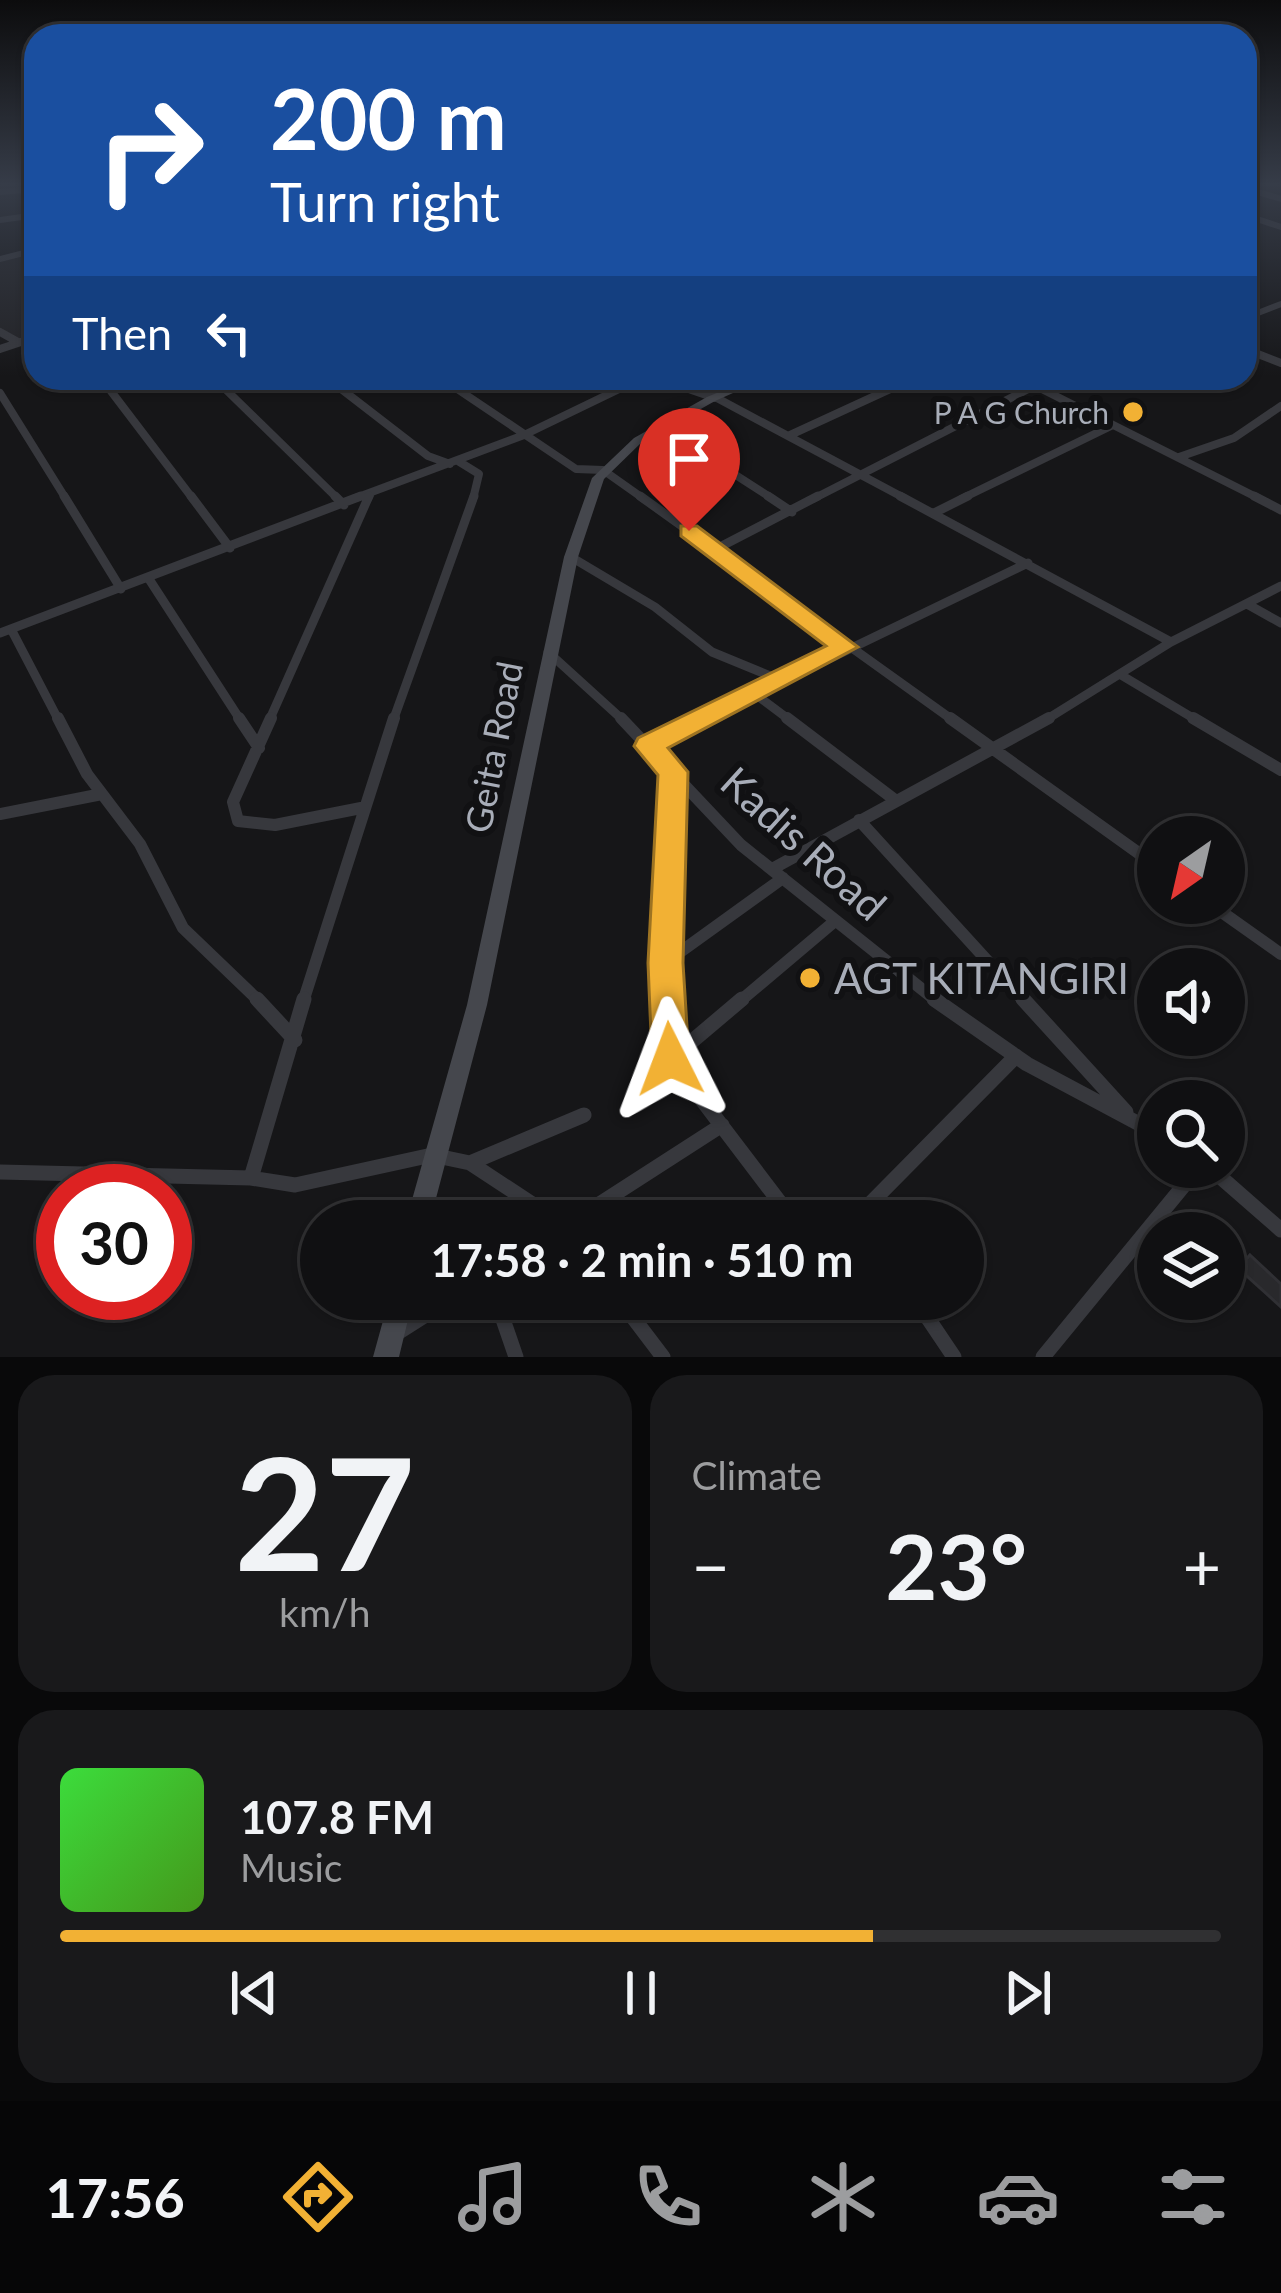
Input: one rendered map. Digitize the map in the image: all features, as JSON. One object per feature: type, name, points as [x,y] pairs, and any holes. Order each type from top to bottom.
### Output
[{"type":"main road","points":[[603,470],[661,427],[733,390]]},
{"type":"main road","name":"Geita Road","points":[[422,1200],[477,1005],[571,557],[603,470]]},
{"type":"street","points":[[1257,315],[1281,304]]},
{"type":"street","points":[[1264,313],[1281,320]]},
{"type":"street","points":[[0,332],[18,342]]},
{"type":"street","points":[[0,349],[24,340]]},
{"type":"street","points":[[110,390],[230,548]]},
{"type":"street","points":[[226,390],[344,505]]},
{"type":"street","points":[[251,1178],[361,808],[479,474],[428,456],[343,390]]},
{"type":"street","points":[[458,390],[576,469],[603,470],[1137,852]]},
{"type":"street","points":[[295,1040],[230,969],[183,928],[140,844],[102,794],[6,631],[454,463],[617,390]]},
{"type":"street","points":[[695,390],[1172,642]]},
{"type":"street","points":[[788,436],[888,390]]},
{"type":"street","points":[[716,550],[1014,390]]},
{"type":"street","points":[[1047,390],[1281,510]]},
{"type":"street","points":[[0,393],[121,589]]},
{"type":"street","points":[[1179,457],[1225,444],[1265,424],[1281,406]]},
{"type":"street","points":[[1265,424],[1281,430]]},
{"type":"street","points":[[934,513],[1111,426]]},
{"type":"street","points":[[661,427],[793,512]]},
{"type":"street","points":[[361,808],[275,825],[238,821],[232,802],[370,495]]},
{"type":"street","points":[[571,557],[655,607],[712,652],[780,680]]},
{"type":"street","points":[[648,746],[1028,562]]},
{"type":"street","points":[[149,579],[259,748]]},
{"type":"street","points":[[665,963],[778,873],[859,820],[1172,642],[1281,586]]},
{"type":"street","points":[[1247,604],[1281,623]]},
{"type":"street","name":"Kadis Road","points":[[548,652],[648,746],[741,845],[908,981],[1016,1056],[1137,1122]]},
{"type":"street","points":[[1121,675],[1281,770]]},
{"type":"street","points":[[755,694],[895,800]]},
{"type":"street","points":[[674,772],[665,963],[670,1059],[778,1200]]},
{"type":"street","points":[[0,814],[102,794]]},
{"type":"street","points":[[859,820],[1132,1119]]},
{"type":"street","points":[[670,1059],[835,921]]},
{"type":"street","points":[[1238,924],[1281,954]]},
{"type":"street","points":[[876,1200],[1016,1056]]},
{"type":"street","points":[[470,1163],[584,1115]]},
{"type":"street","points":[[606,1200],[722,1125]]},
{"type":"street","points":[[0,1172],[251,1178],[295,1185],[432,1155],[470,1163],[526,1200]]},
{"type":"street","points":[[1043,1357],[1182,1188]]},
{"type":"street","points":[[1233,1188],[1281,1230]]},
{"type":"street","points":[[390,1346],[424,1320]]},
{"type":"street","points":[[503,1320],[516,1357]]},
{"type":"street","points":[[636,1320],[663,1357]]},
{"type":"street","points":[[929,1320],[954,1357]]},
{"type":"shaded area","points":[[24,256],[24,338],[12,341],[0,330],[0,262]]},
{"type":"building","points":[[1250,1255],[1281,1284],[1281,1307],[1245,1274]]},
{"type":"place","name":"P A G Church","points":[[1133,412]]},
{"type":"place","name":"AGT KITANGIRI","points":[[810,978]]},
{"type":"route","points":[[670,1059],[665,963],[674,772],[648,746],[845,647],[689,531]]}]
